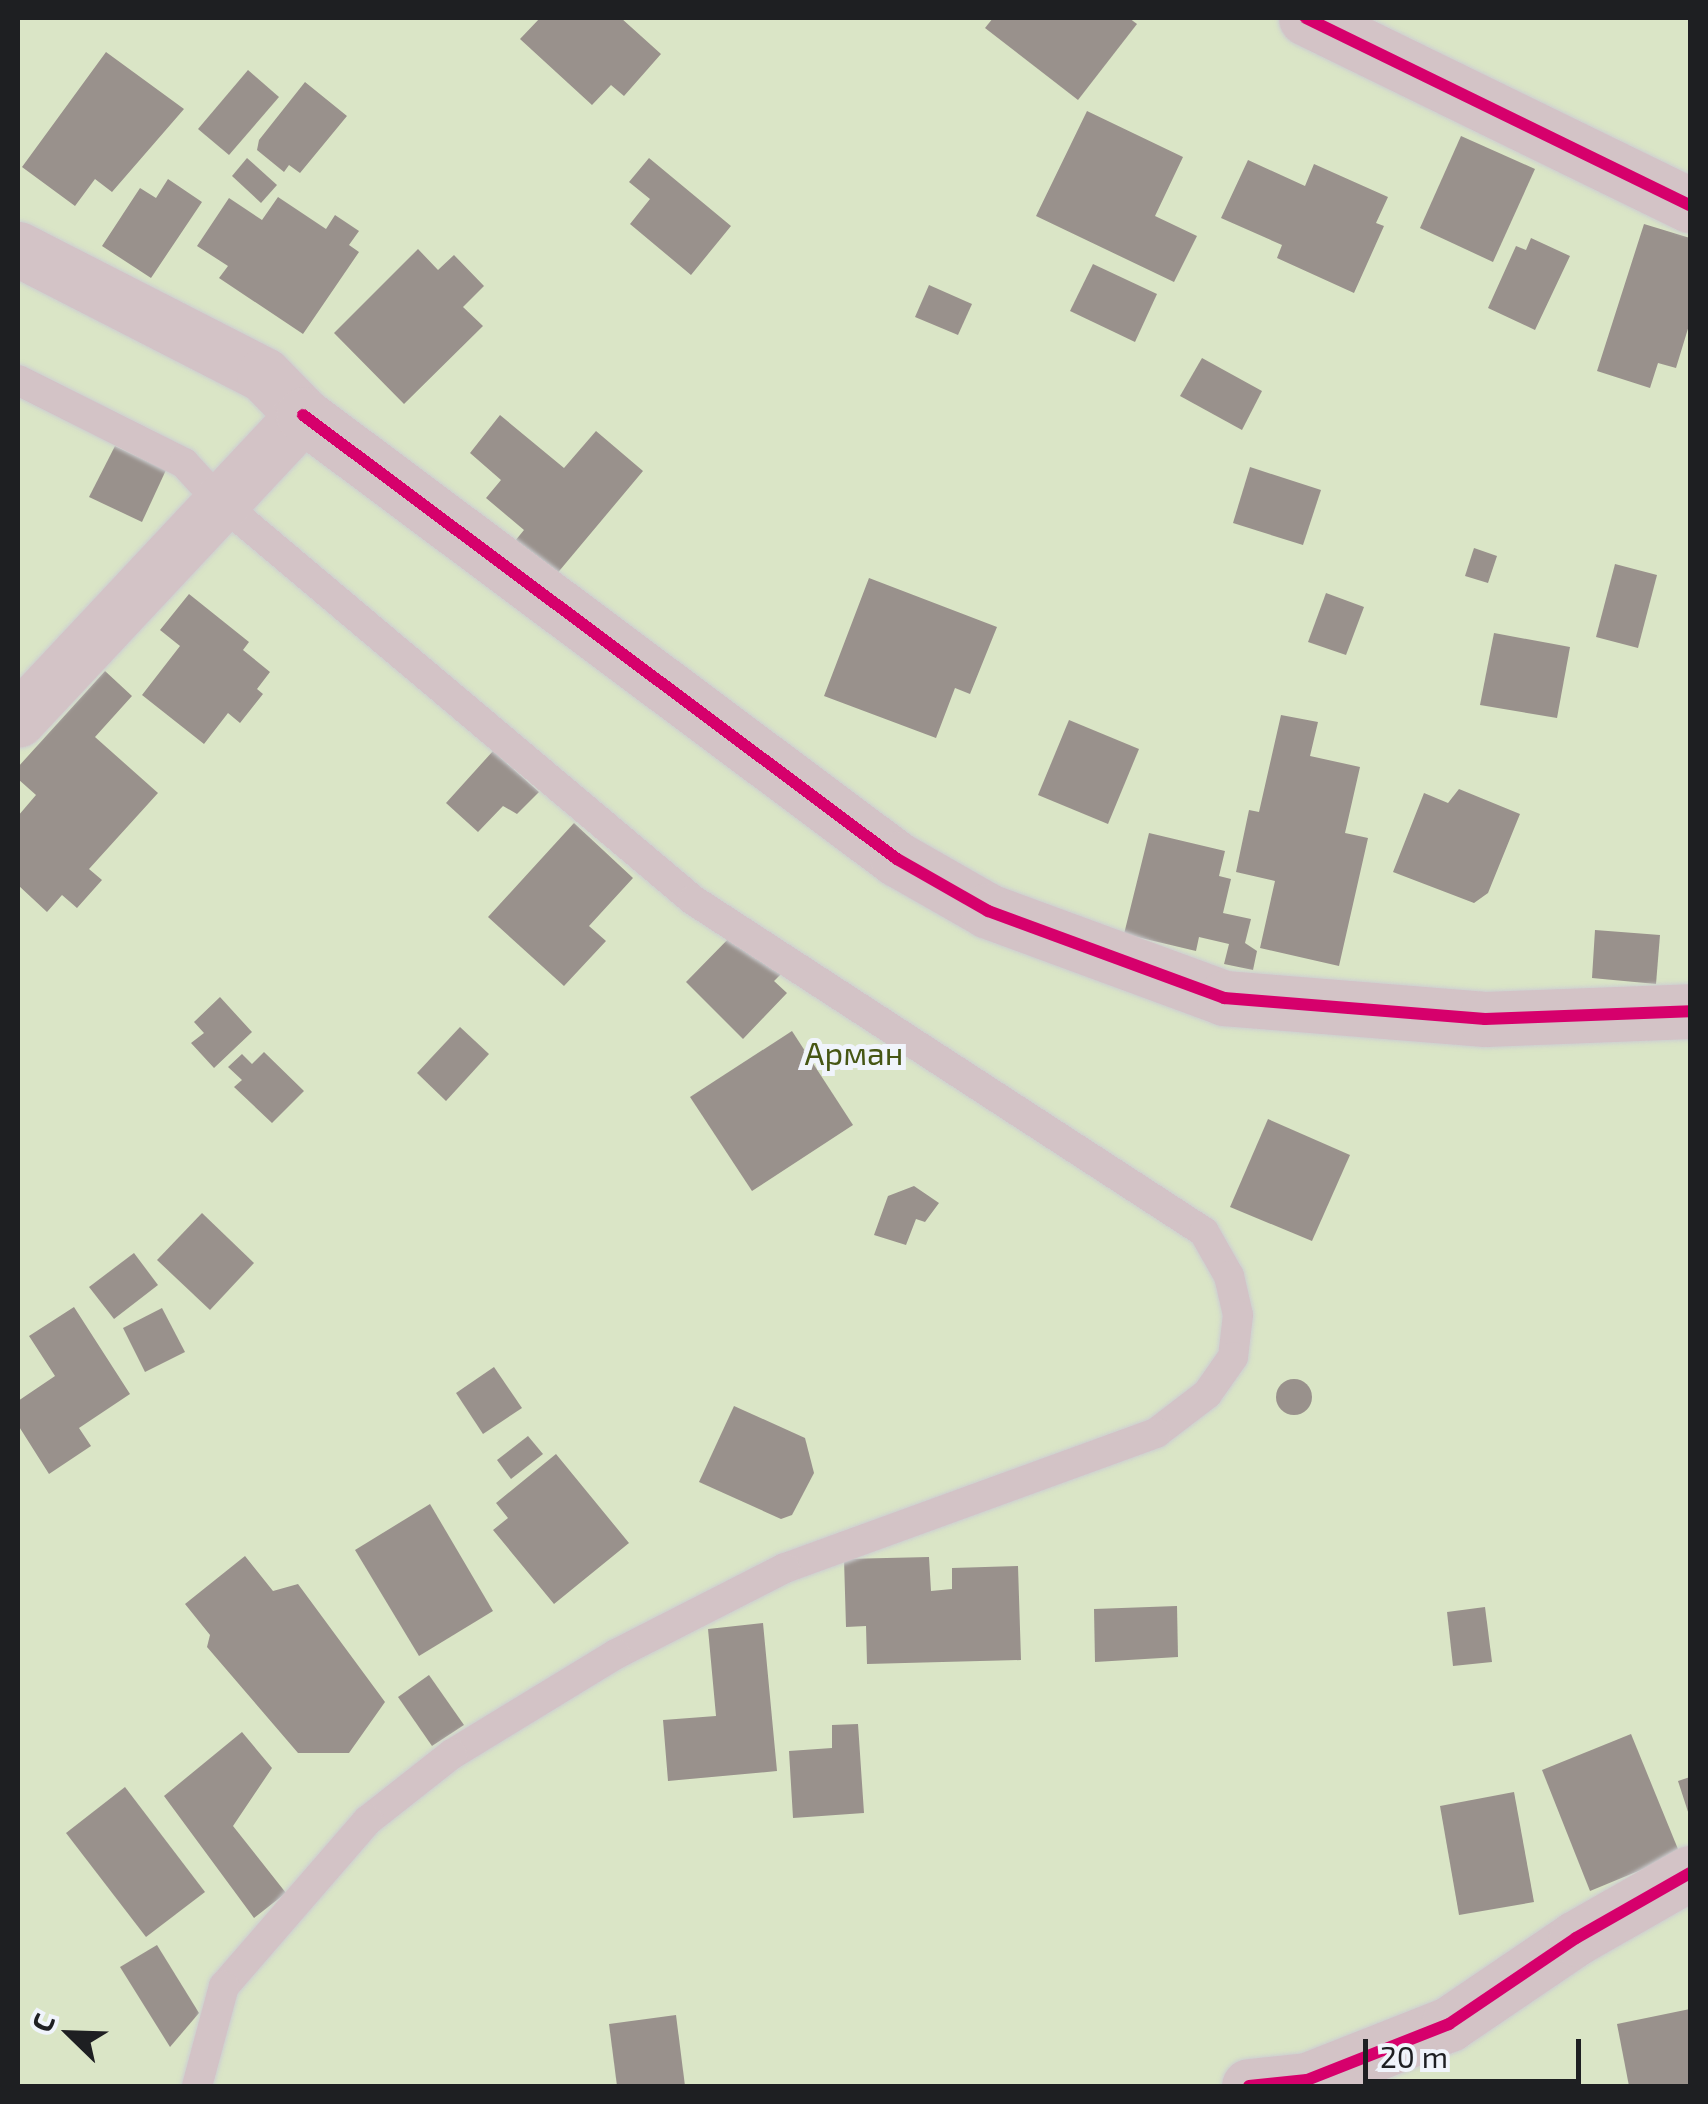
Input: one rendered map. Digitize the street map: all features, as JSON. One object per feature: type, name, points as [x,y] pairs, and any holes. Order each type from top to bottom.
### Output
[{"type":"street","points":[[1306,18],[1690,204]]},
{"type":"street","points":[[18,250],[264,376],[303,415],[896,859],[988,910],[1224,998],[1485,1019],[1690,1011]]},
{"type":"street","points":[[18,720],[303,415]]},
{"type":"street","points":[[1249,2086],[1307,2080],[1449,2024],[1576,1938],[1690,1873]]},
{"type":"lane","points":[[18,380],[184,462],[219,502],[693,900],[1204,1232],[1229,1276],[1238,1315],[1234,1358],[1207,1394],[1156,1434],[785,1568],[616,1654],[452,1754],[368,1820],[224,1986],[197,2086]]},
{"type":"green space","name":"Арман","points":[[18,18],[1690,18],[1690,2086],[18,2086]]},
{"type":"building","points":[[540,18],[621,18],[661,54],[624,96],[611,85],[592,105],[520,39]]},
{"type":"building","points":[[993,18],[1129,18],[1137,24],[1078,100],[985,28]]},
{"type":"building","points":[[106,52],[184,109],[112,192],[95,179],[75,206],[22,167]]},
{"type":"building","points":[[248,70],[279,97],[229,155],[198,129]]},
{"type":"building","points":[[305,82],[347,116],[300,173],[289,165],[284,172],[257,150],[259,140]]},
{"type":"building","points":[[1087,111],[1183,157],[1155,216],[1197,236],[1174,282],[1036,216]]},
{"type":"building","points":[[1461,136],[1535,169],[1493,262],[1420,228]]},
{"type":"building","points":[[247,158],[277,185],[261,203],[232,176]]},
{"type":"building","points":[[649,158],[731,226],[691,275],[630,224],[650,199],[629,182]]},
{"type":"building","points":[[1248,160],[1305,186],[1314,164],[1388,197],[1376,223],[1384,226],[1354,293],[1277,258],[1282,245],[1221,218]]},
{"type":"building","points":[[168,179],[202,202],[151,278],[102,246],[140,188],[156,198]]},
{"type":"building","points":[[278,197],[326,229],[335,215],[359,231],[349,245],[359,252],[303,334],[219,278],[228,266],[197,246],[229,198],[262,220]]},
{"type":"building","points":[[1644,224],[1690,238],[1690,322],[1676,368],[1658,363],[1650,388],[1597,371]]},
{"type":"building","points":[[1531,238],[1570,256],[1535,330],[1488,308],[1516,246],[1526,250]]},
{"type":"building","points":[[418,249],[438,270],[454,255],[484,286],[463,307],[483,326],[404,404],[334,333]]},
{"type":"building","points":[[1093,264],[1157,294],[1135,342],[1070,311]]},
{"type":"building","points":[[929,285],[972,304],[958,335],[915,317]]},
{"type":"building","points":[[1202,358],[1262,391],[1242,430],[1180,396]]},
{"type":"building","points":[[500,415],[564,468],[596,431],[643,471],[555,576],[515,541],[524,530],[486,498],[501,480],[470,453]]},
{"type":"building","points":[[115,446],[166,470],[142,522],[89,497]]},
{"type":"building","points":[[1250,467],[1321,490],[1303,545],[1233,523]]},
{"type":"building","points":[[1474,548],[1497,556],[1488,583],[1465,576]]},
{"type":"building","points":[[1615,564],[1657,575],[1638,648],[1596,637]]},
{"type":"building","points":[[869,578],[997,627],[970,694],[955,688],[936,738],[824,696]]},
{"type":"building","points":[[1326,593],[1364,607],[1346,655],[1308,642]]},
{"type":"building","points":[[189,594],[249,642],[243,650],[270,672],[257,689],[263,694],[240,723],[228,713],[204,744],[142,695],[180,646],[160,630]]},
{"type":"building","points":[[1494,633],[1570,647],[1557,718],[1480,705]]},
{"type":"building","points":[[105,671],[132,696],[95,737],[158,793],[89,869],[102,880],[77,908],[62,895],[47,912],[18,885],[18,816],[36,795],[18,779],[18,767]]},
{"type":"building","points":[[1281,715],[1318,722],[1310,756],[1360,767],[1345,833],[1368,838],[1339,966],[1260,948],[1275,881],[1236,872],[1249,810],[1259,812]]},
{"type":"building","points":[[1069,720],[1139,749],[1108,824],[1038,795]]},
{"type":"building","points":[[493,751],[539,792],[517,814],[503,806],[478,832],[446,803]]},
{"type":"building","points":[[1459,789],[1520,814],[1488,893],[1474,903],[1393,872],[1424,793],[1448,803]]},
{"type":"building","points":[[574,823],[633,878],[589,926],[606,941],[564,986],[488,917]]},
{"type":"building","points":[[1149,833],[1225,851],[1219,876],[1231,879],[1223,913],[1251,919],[1245,943],[1257,951],[1253,970],[1224,964],[1229,944],[1199,937],[1196,951],[1124,934]]},
{"type":"building","points":[[1595,930],[1660,935],[1656,984],[1592,978]]},
{"type":"building","points":[[736,931],[781,974],[774,981],[787,993],[743,1039],[686,982]]},
{"type":"building","points":[[220,997],[252,1032],[214,1068],[191,1043],[204,1033],[194,1022]]},
{"type":"building","points":[[460,1027],[489,1054],[446,1101],[417,1073]]},
{"type":"building","points":[[792,1031],[853,1125],[752,1191],[690,1097]]},
{"type":"building","points":[[264,1052],[304,1091],[272,1123],[234,1087],[242,1080],[228,1067],[242,1054],[252,1064]]},
{"type":"building","points":[[1268,1119],[1350,1155],[1312,1241],[1230,1207]]},
{"type":"building","points":[[914,1186],[939,1203],[925,1222],[916,1219],[906,1245],[874,1235],[888,1196]]},
{"type":"building","points":[[202,1213],[254,1263],[210,1310],[157,1260]]},
{"type":"building","points":[[134,1253],[158,1285],[114,1319],[89,1287]]},
{"type":"building","points":[[74,1307],[130,1394],[79,1428],[91,1446],[49,1474],[18,1425],[18,1401],[55,1376],[29,1336]]},
{"type":"building","points":[[162,1308],[185,1352],[145,1372],[123,1328]]},
{"type":"building","points":[[494,1367],[522,1408],[483,1434],[456,1393]]},
{"type":"building","points":[[1294,1379],[1307,1384],[1312,1397],[1307,1410],[1294,1415],[1281,1410],[1276,1397],[1281,1384]]},
{"type":"building","points":[[734,1406],[805,1438],[814,1473],[792,1515],[781,1519],[699,1482]]},
{"type":"building","points":[[528,1436],[543,1454],[511,1479],[497,1460]]},
{"type":"building","points":[[556,1454],[629,1543],[554,1604],[493,1530],[508,1518],[496,1503]]},
{"type":"building","points":[[430,1504],[493,1611],[419,1656],[355,1550]]},
{"type":"building","points":[[245,1556],[273,1591],[298,1584],[385,1702],[349,1753],[298,1753],[207,1647],[210,1635],[185,1604]]},
{"type":"building","points":[[929,1557],[931,1591],[952,1589],[952,1568],[1018,1566],[1021,1660],[867,1664],[866,1626],[846,1627],[844,1559]]},
{"type":"building","points":[[1177,1606],[1178,1657],[1095,1662],[1094,1609]]},
{"type":"building","points":[[1485,1607],[1492,1662],[1453,1666],[1447,1612]]},
{"type":"building","points":[[763,1623],[777,1771],[668,1781],[663,1720],[716,1716],[708,1629]]},
{"type":"building","points":[[429,1675],[464,1725],[432,1746],[398,1697]]},
{"type":"building","points":[[858,1724],[864,1813],[793,1818],[789,1751],[832,1748],[832,1725]]},
{"type":"building","points":[[242,1732],[272,1768],[233,1826],[286,1893],[254,1918],[164,1796]]},
{"type":"building","points":[[1631,1734],[1680,1854],[1590,1891],[1542,1770]]},
{"type":"building","points":[[1690,1777],[1690,1818],[1678,1781]]},
{"type":"building","points":[[125,1787],[205,1892],[146,1937],[66,1833]]},
{"type":"building","points":[[1514,1792],[1534,1902],[1459,1915],[1440,1806]]},
{"type":"building","points":[[157,1945],[199,2013],[170,2047],[120,1967]]},
{"type":"building","points":[[1690,2009],[1690,2086],[1629,2086],[1617,2024]]},
{"type":"building","points":[[676,2015],[685,2086],[617,2086],[609,2024]]},
{"type":"cycle path","points":[[1306,18],[1690,205]]},
{"type":"cycle path","points":[[303,415],[897,859],[988,911],[1224,998],[1485,1019],[1690,1011]]},
{"type":"cycle path","points":[[1249,2086],[1307,2080],[1449,2024],[1576,1938],[1690,1873]]}]
